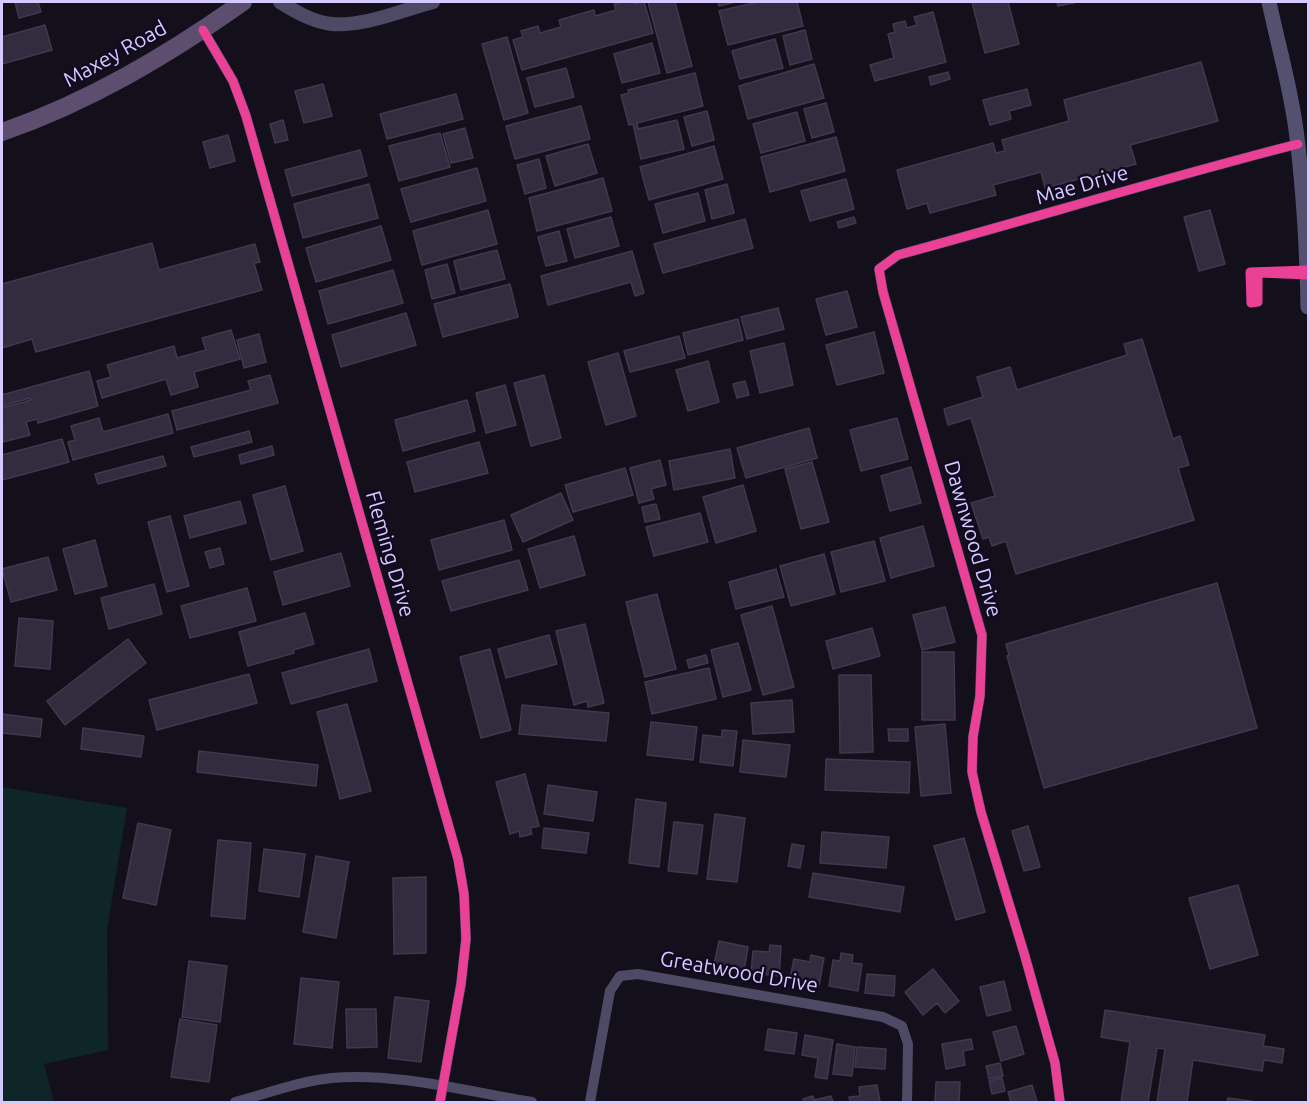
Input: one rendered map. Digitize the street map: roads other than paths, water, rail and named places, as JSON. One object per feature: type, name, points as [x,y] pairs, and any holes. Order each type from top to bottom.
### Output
[{"type":"main road","name":"Maxey Road","points":[[2,132],[31,122],[96,93],[203,30],[243,2]]},
{"type":"main road","points":[[1269,2],[1298,144],[1306,240],[1308,307]]},
{"type":"street","points":[[280,2],[305,16],[332,24],[367,21],[433,2]]},
{"type":"street","name":"Fleming Drive","points":[[203,30],[233,81],[246,116],[458,859],[464,894],[466,939],[461,984],[440,1102]]},
{"type":"street","name":"Mae Drive","points":[[879,269],[898,255],[1298,144]]},
{"type":"street","name":"Dawnwood Drive","points":[[879,269],[883,292],[982,635],[980,696],[972,737],[972,772],[981,812],[1055,1063],[1060,1102]]},
{"type":"street","name":"Greatwood Drive","points":[[590,1102],[610,991],[620,976],[638,974],[883,1017],[902,1026],[908,1044],[908,1102]]},
{"type":"street","points":[[235,1102],[331,1078],[384,1078],[532,1102]]}]
